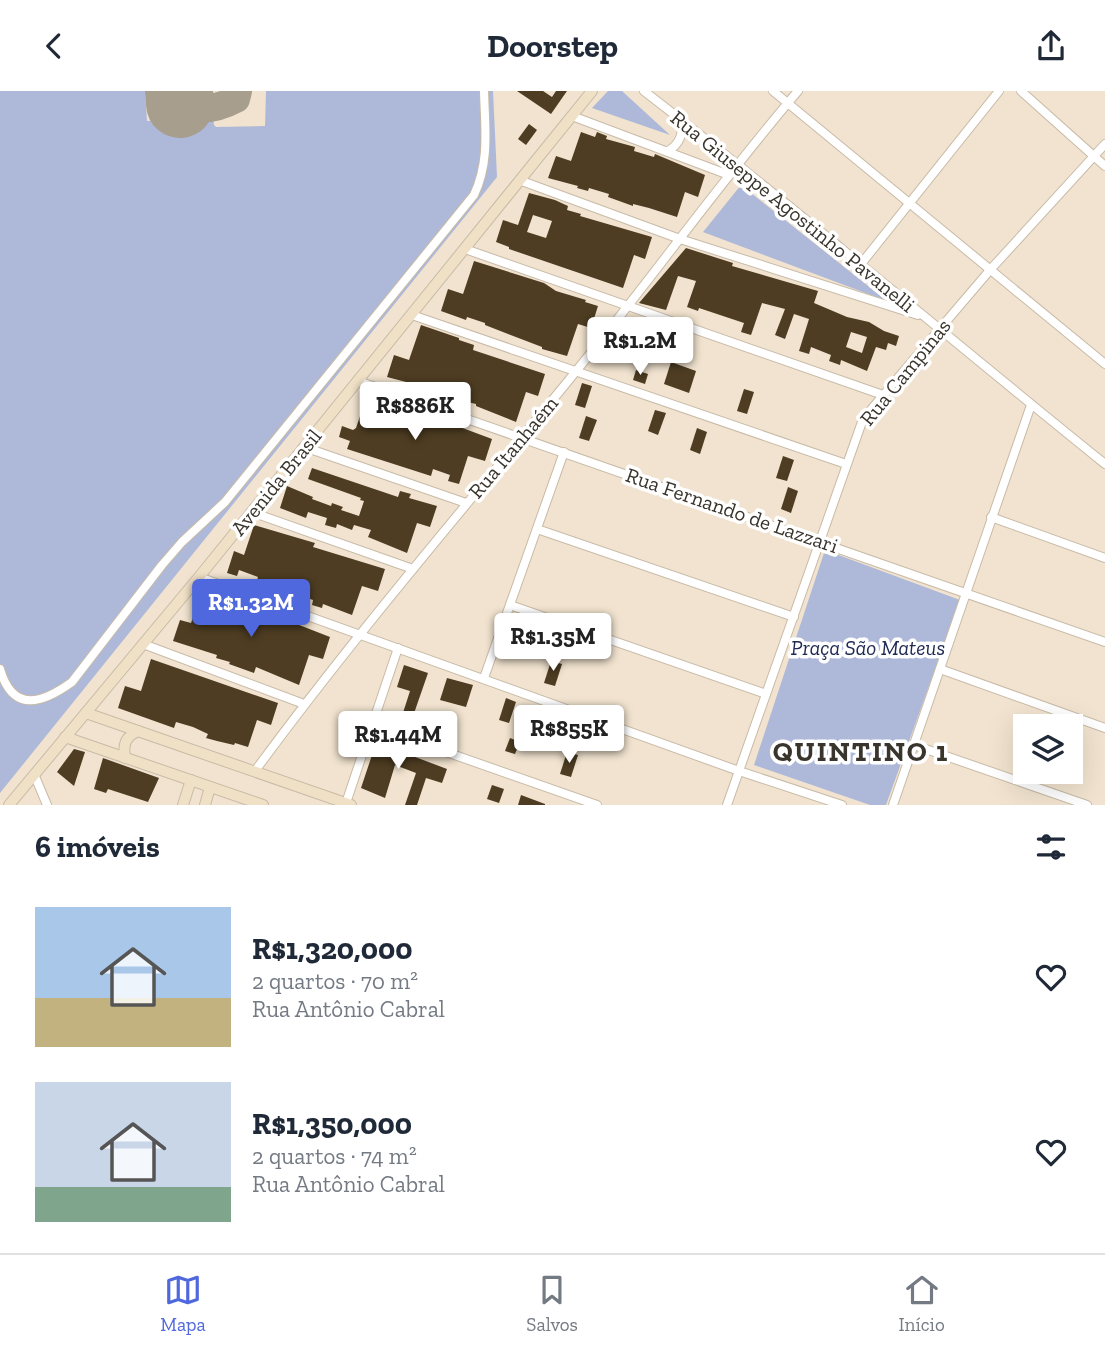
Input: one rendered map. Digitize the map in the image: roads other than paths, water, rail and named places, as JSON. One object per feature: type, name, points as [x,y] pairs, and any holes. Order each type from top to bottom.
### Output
[{"type":"main road","name":"Avenida Brasil","points":[[9,805],[199,577],[592,91]]},
{"type":"main road","points":[[86,713],[348,804]]},
{"type":"main road","points":[[125,758],[125,741],[138,731]]},
{"type":"main road","points":[[65,737],[262,805]]},
{"type":"main road","points":[[183,805],[191,780]]},
{"type":"main road","points":[[205,805],[210,787]]},
{"type":"street","points":[[0,669],[4,683],[16,697],[36,701],[54,695],[72,682],[176,549],[225,502],[474,195],[483,177],[486,155],[484,91]]},
{"type":"street","name":"Rua Giuseppe Agostinho Pavanelli","points":[[645,91],[739,164],[938,330],[1105,464]]},
{"type":"street","points":[[773,91],[1105,364]]},
{"type":"street","name":"Rua Itanhaém","points":[[255,771],[304,704],[576,371],[798,91]]},
{"type":"street","points":[[861,264],[999,91]]},
{"type":"street","points":[[1021,91],[1105,166]]},
{"type":"street","points":[[572,116],[729,175]]},
{"type":"street","points":[[668,151],[679,141],[683,121]]},
{"type":"street","name":"Rua Campinas","points":[[727,805],[863,419],[990,270],[1105,144]]},
{"type":"street","points":[[519,180],[680,239],[923,317]]},
{"type":"street","points":[[465,249],[883,395]]},
{"type":"street","points":[[412,315],[846,464]]},
{"type":"street","name":"Rua Fernando de Lazzari","points":[[358,381],[1105,642]]},
{"type":"street","points":[[893,805],[1031,405]]},
{"type":"street","points":[[304,447],[466,503]]},
{"type":"street","points":[[484,678],[564,452]]},
{"type":"street","points":[[251,512],[414,569]]},
{"type":"street","points":[[991,517],[1105,558]]},
{"type":"street","points":[[537,529],[794,617]]},
{"type":"street","points":[[199,577],[739,771],[842,805]]},
{"type":"street","points":[[510,605],[766,694]]},
{"type":"street","points":[[143,644],[304,704]]},
{"type":"street","points":[[348,804],[398,648]]},
{"type":"street","points":[[940,669],[1105,728]]},
{"type":"street","points":[[372,726],[597,805]]},
{"type":"street","points":[[914,745],[1087,805]]},
{"type":"street","points":[[34,775],[47,805]]},
{"type":"district","name":"QUINTINO 1","points":[[861,751]]},
{"type":"park label","name":"Praça São Mateus","points":[[868,647]]}]
